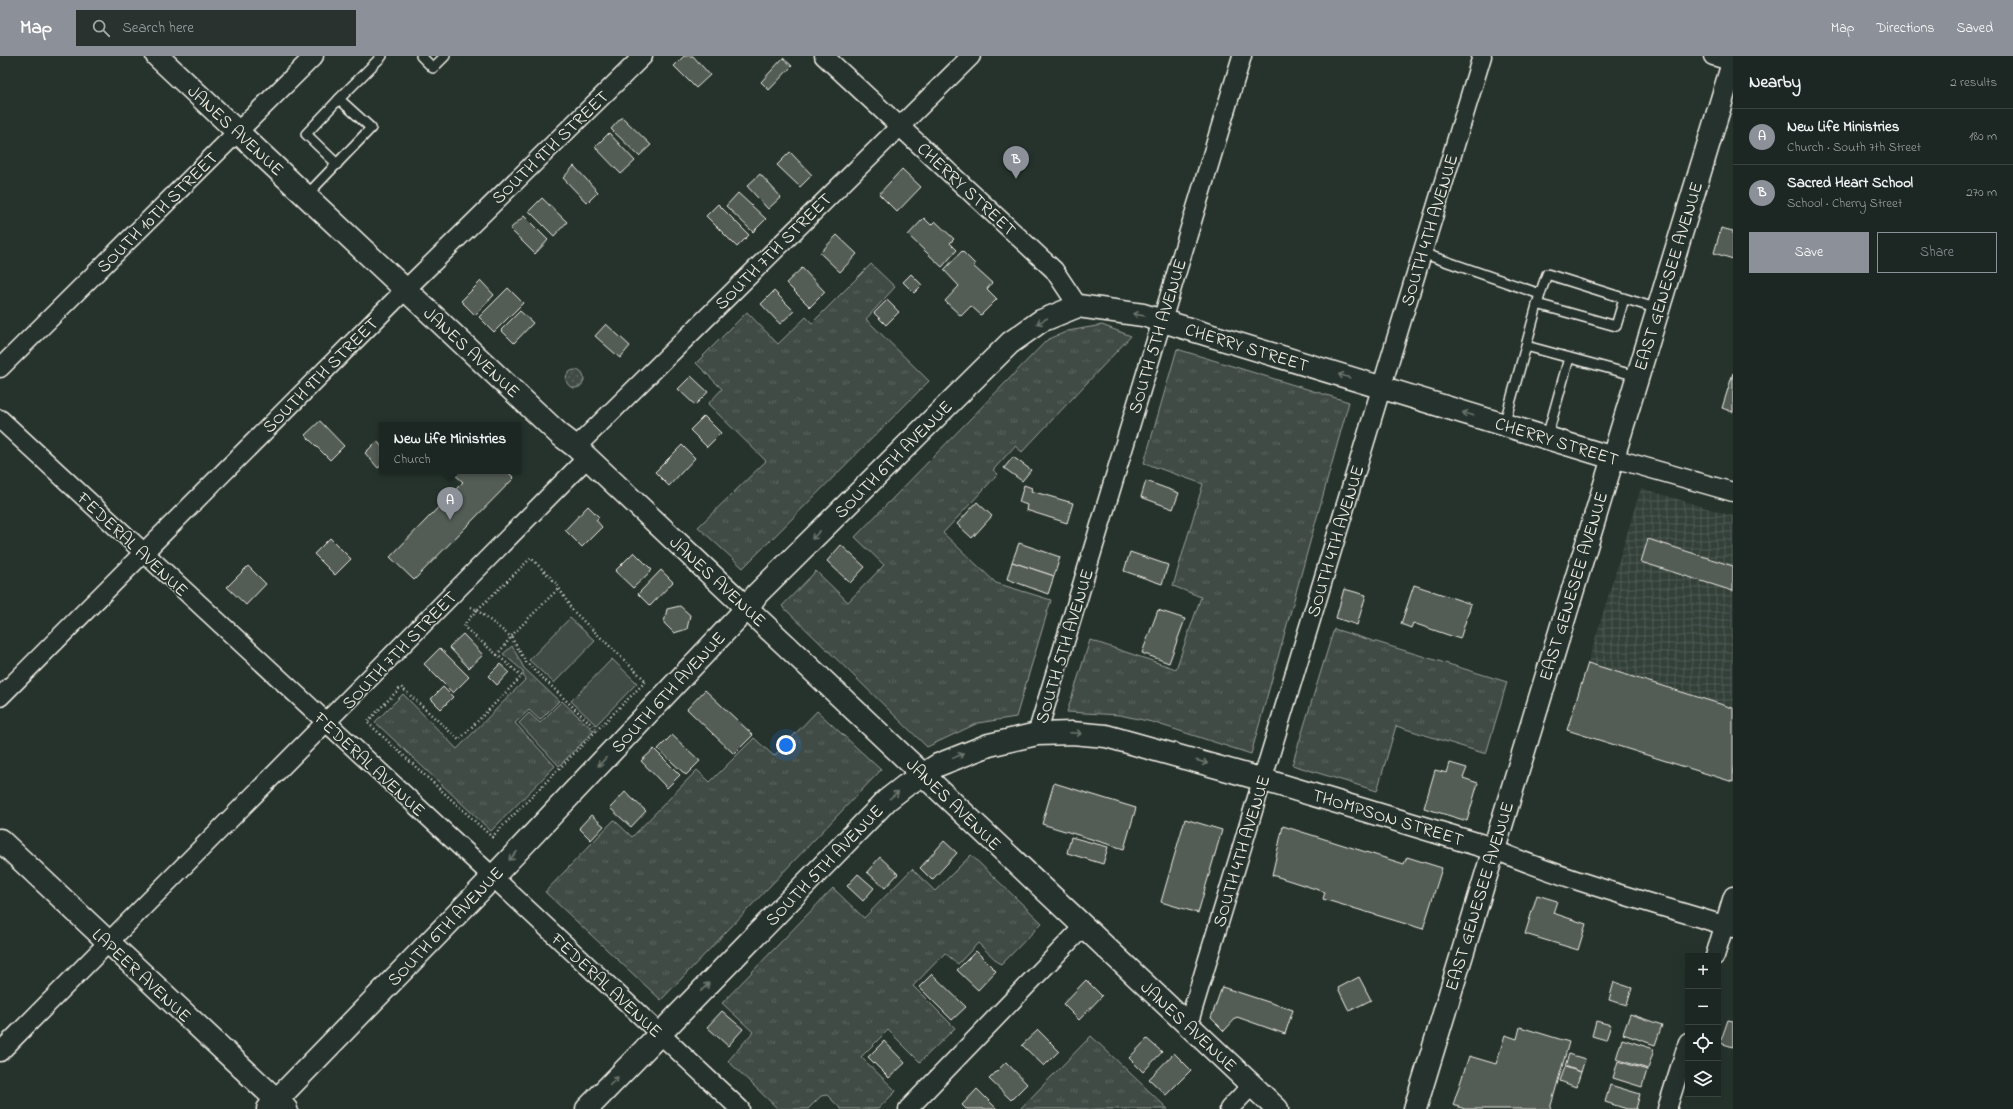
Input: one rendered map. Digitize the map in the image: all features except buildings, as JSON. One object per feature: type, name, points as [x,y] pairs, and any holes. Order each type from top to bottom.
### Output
[{"type":"street","name":"JANES AVENUE","points":[[157,56],[404,290],[748,608],[1083,927],[1277,1109]]},
{"type":"street","name":"SOUTH 10TH STREET","points":[[0,368],[314,56]]},
{"type":"street","name":"SOUTH 9TH STREET","points":[[0,696],[143,554],[404,290],[642,56]]},
{"type":"street","name":"CHERRY STREET","points":[[824,56],[1054,270],[1078,306],[1143,316],[1162,321],[1613,458],[1733,492]]},
{"type":"street","name":"SOUTH 7TH STREET","points":[[0,1052],[107,942],[326,724],[581,452],[899,126],[971,56]]},
{"type":"street","name":"SOUTH 5TH AVENUE","points":[[587,1109],[888,800],[923,774],[958,756],[989,745],[1037,734],[1242,56]]},
{"type":"street","name":"SOUTH 4TH AVENUE","points":[[1188,1025],[1264,780],[1381,387],[1482,56]]},
{"type":"street","points":[[1712,56],[1733,62]]},
{"type":"street","name":"EAST GENESEE AVENUE","points":[[1415,1109],[1733,62]]},
{"type":"street","name":"SOUTH 6TH AVENUE","points":[[277,1106],[748,608],[757,594],[1010,343],[1042,321],[1078,306]]},
{"type":"street","name":"FEDERAL AVENUE","points":[[0,419],[143,554],[493,877],[740,1109]]},
{"type":"street","name":"THOMPSON STREET","points":[[1037,734],[1072,733],[1106,736],[1264,780],[1493,849],[1524,862],[1591,885],[1728,927]]},
{"type":"street","name":"LAPEER AVENUE","points":[[0,840],[277,1106]]},
{"type":"street","points":[[1716,953],[1728,927],[1733,896]]},
{"type":"street","points":[[908,1109],[1083,927]]},
{"type":"street","points":[[1667,1109],[1685,1052]]},
{"type":"street","points":[[1229,1109],[1252,1085]]},
{"type":"lane","points":[[337,164],[306,134],[382,56]]},
{"type":"lane","points":[[421,56],[433,68],[445,56]]},
{"type":"lane","points":[[306,196],[371,128],[339,99]]},
{"type":"lane","points":[[1422,253],[1540,294]]},
{"type":"lane","points":[[1504,425],[1537,304],[1548,274],[1624,299],[1658,308]]},
{"type":"lane","points":[[1537,304],[1616,326],[1624,299]]},
{"type":"lane","points":[[1526,346],[1637,376]]},
{"type":"lane","points":[[1547,437],[1569,358]]},
{"type":"path","points":[[531,558],[556,583],[558,589],[572,610],[646,681],[492,837],[368,722],[401,687],[459,740],[522,676],[464,628],[466,622],[531,558]]},
{"type":"path","points":[[496,655],[511,637],[558,589]]},
{"type":"path","points":[[471,607],[511,637],[526,662],[597,730]]},
{"type":"shaded area","points":[[1641,488],[1733,516],[1733,708],[1588,663]]},
{"type":"green space","points":[[871,264],[895,287],[866,319],[929,381],[743,568],[698,527],[766,461],[708,404],[722,389],[696,363],[747,312],[778,344],[806,317],[812,323]]},
{"type":"green space","points":[[1102,325],[1131,336],[1022,452],[1015,446],[993,470],[998,474],[943,533],[996,583],[1051,600],[1016,717],[978,723],[927,747],[782,606],[816,571],[848,602],[884,565],[855,537],[1047,340],[1068,331]]},
{"type":"green space","points":[[1177,349],[1349,402],[1251,754],[1152,722],[1120,715],[1067,712],[1090,640],[1176,669],[1201,597],[1173,586],[1203,484],[1144,463]]},
{"type":"green space","points":[[571,370],[579,370],[584,375],[582,386],[579,388],[571,388],[566,383],[566,375]]},
{"type":"green space","points":[[570,618],[595,641],[554,683],[529,660]]},
{"type":"green space","points":[[1334,629],[1507,682],[1486,754],[1396,726],[1377,791],[1292,765]]},
{"type":"green space","points":[[512,646],[524,668],[559,701],[540,720],[529,710],[515,723],[555,766],[491,831],[375,722],[403,694],[457,749],[525,680],[522,670],[503,654]]},
{"type":"green space","points":[[612,659],[637,683],[596,725],[571,701]]},
{"type":"green space","points":[[562,701],[594,731],[559,766],[519,723],[529,713],[540,723]]},
{"type":"green space","points":[[817,711],[881,770],[661,1000],[545,892],[614,820],[632,837],[697,770],[710,782],[754,738],[774,756]]},
{"type":"green space","points":[[971,855],[1042,923],[1001,965],[978,943],[958,964],[945,953],[913,986],[955,1028],[920,1062],[888,1030],[861,1057],[896,1091],[878,1109],[841,1109],[827,1095],[821,1096],[808,1109],[778,1109],[728,1061],[753,1032],[722,1003],[833,888],[864,918],[912,869],[935,891]]},
{"type":"green space","points":[[1091,1036],[1168,1109],[1020,1109]]},
{"type":"place","name":"Sacred Heart School","points":[[1016,179]]},
{"type":"place","name":"New Life Ministries","points":[[450,520]]}]
